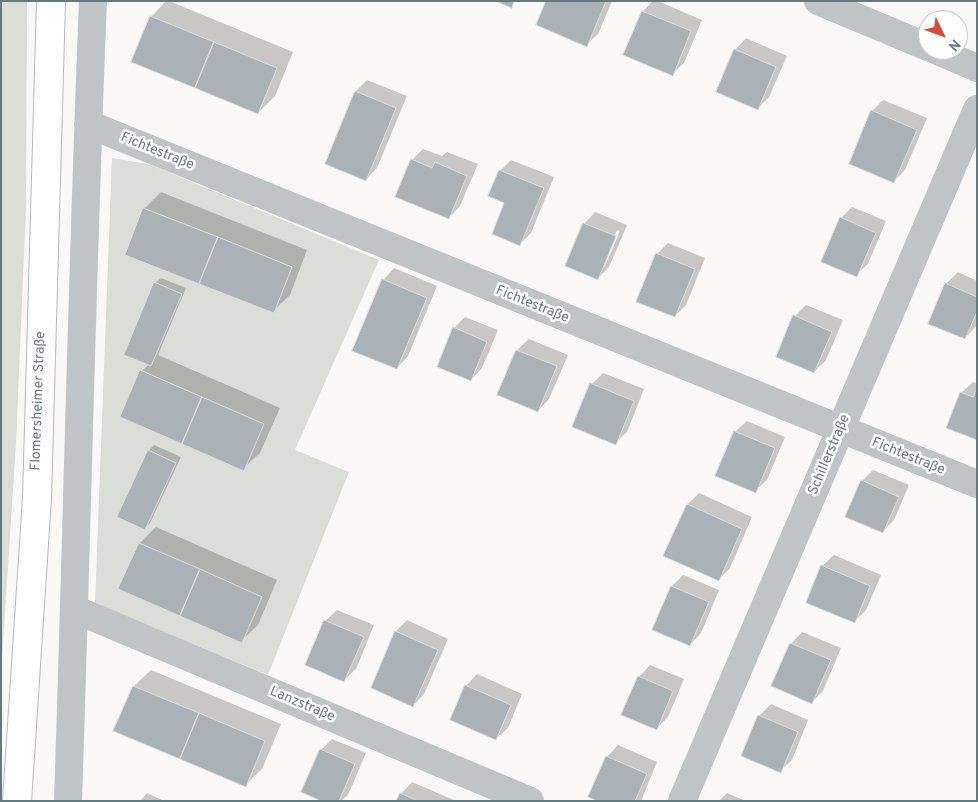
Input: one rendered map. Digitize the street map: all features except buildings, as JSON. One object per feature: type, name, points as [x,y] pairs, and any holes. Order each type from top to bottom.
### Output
[{"type":"main road","name":"Flomersheimer Straße","points":[[12,786],[37,498],[51,1]]},
{"type":"street","points":[[68,801],[93,1]]},
{"type":"street","points":[[818,1],[918,43]]},
{"type":"street","points":[[958,60],[977,68]]},
{"type":"street","name":"Schillerstraße","points":[[682,801],[977,109]]},
{"type":"street","name":"Fichtestraße","points":[[88,124],[977,484]]},
{"type":"street","name":"Lanzstraße","points":[[74,609],[530,801]]},
{"type":"shaded area","points":[[1,1],[27,1],[26,208],[16,443],[1,673]]},
{"type":"shaded area","points":[[112,158],[149,164],[379,260],[295,450],[349,472],[268,675],[95,603]]}]
